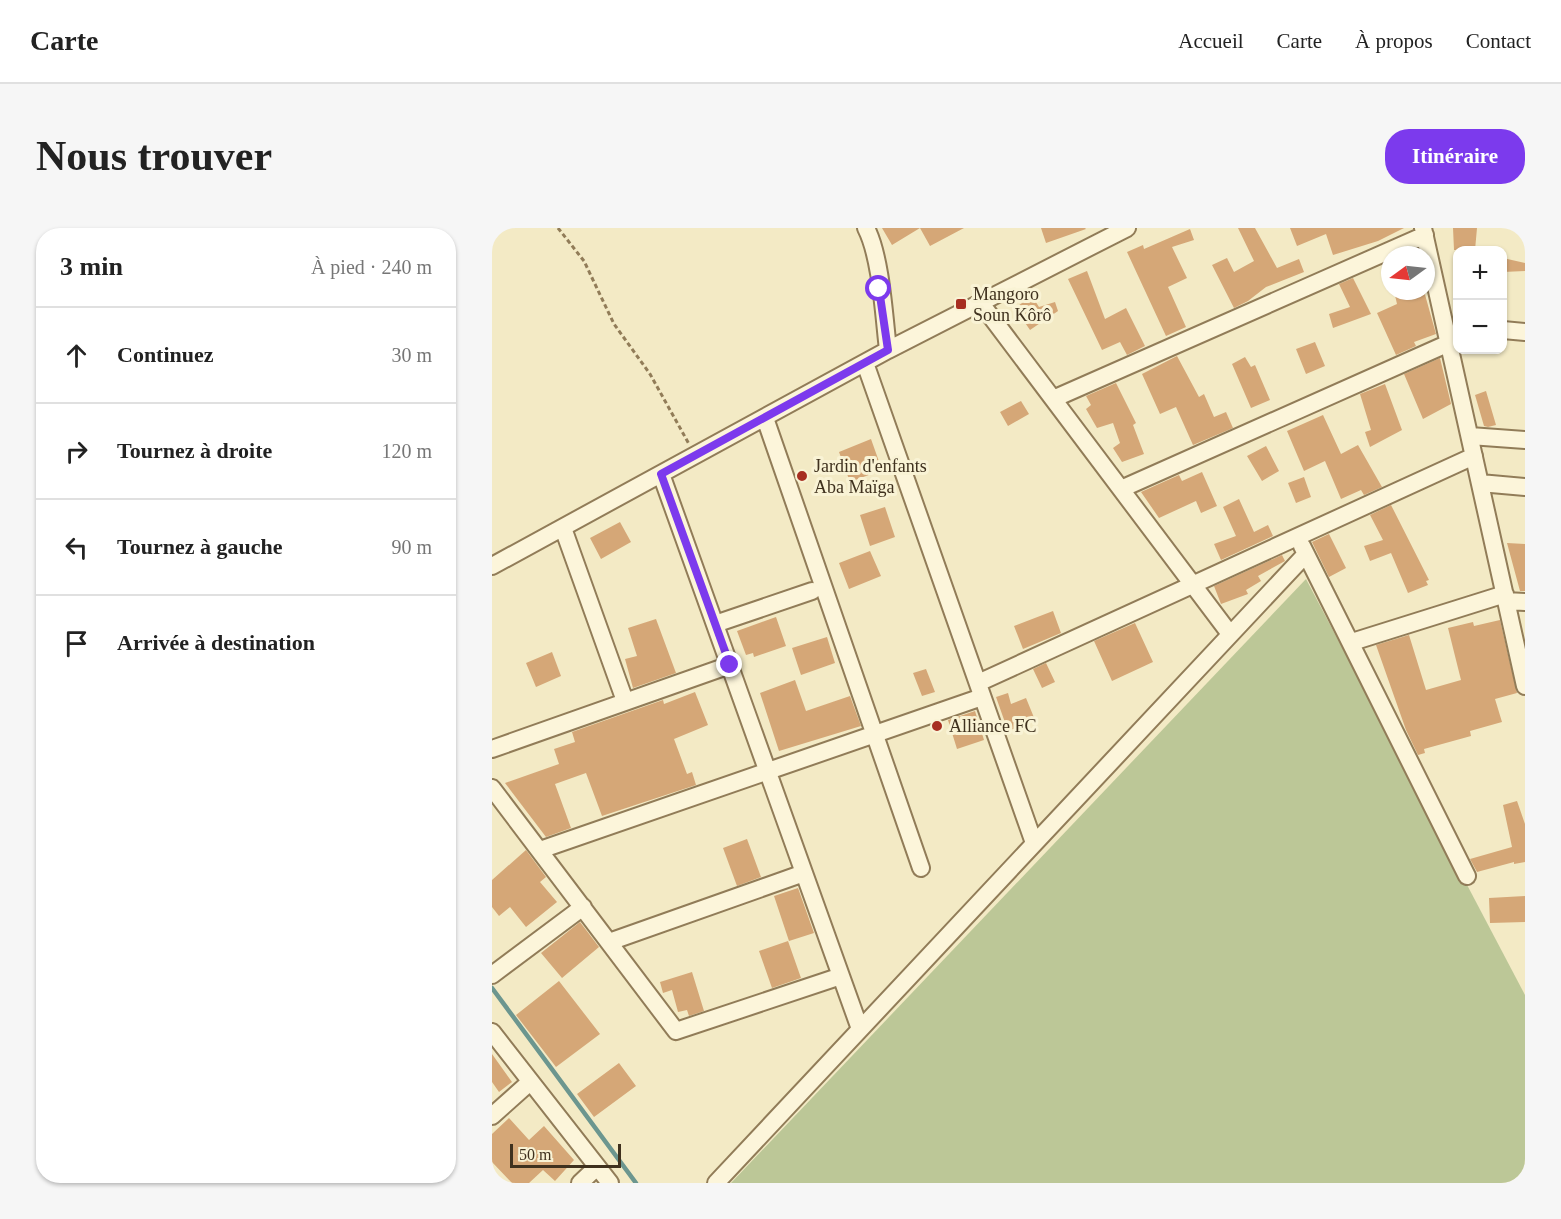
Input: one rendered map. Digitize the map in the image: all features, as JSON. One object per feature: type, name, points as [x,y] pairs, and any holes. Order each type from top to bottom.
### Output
[{"type":"street","points":[[866,228],[879,277],[888,350]]},
{"type":"street","points":[[492,566],[888,350],[1127,228]]},
{"type":"street","points":[[1053,399],[1424,231],[1451,333],[1474,456],[1525,686]]},
{"type":"street","points":[[980,302],[1230,634]]},
{"type":"street","points":[[1507,330],[1525,332]]},
{"type":"street","points":[[1121,489],[1451,333]]},
{"type":"street","points":[[865,363],[1034,843]]},
{"type":"street","points":[[765,418],[921,868]]},
{"type":"street","points":[[1470,436],[1525,440]]},
{"type":"street","points":[[540,850],[875,734],[980,690],[1193,586],[1474,456]]},
{"type":"street","points":[[661,474],[860,1029]]},
{"type":"street","points":[[1480,483],[1525,487]]},
{"type":"street","points":[[563,528],[625,701]]},
{"type":"street","points":[[1298,537],[1467,876]]},
{"type":"street","points":[[716,1183],[1306,554]]},
{"type":"street","points":[[715,624],[812,591]]},
{"type":"street","points":[[1352,642],[1505,597],[1525,602]]},
{"type":"street","points":[[492,749],[730,665]]},
{"type":"street","points":[[492,788],[676,1031],[841,976]]},
{"type":"street","points":[[609,942],[804,873]]},
{"type":"street","points":[[492,975],[583,907]]},
{"type":"street","points":[[492,1032],[610,1183]]},
{"type":"street","points":[[492,1116],[530,1082]]},
{"type":"street","points":[[580,1183],[597,1167]]},
{"type":"path","points":[[558,228],[584,261],[610,318],[650,374],[696,456]]},
{"type":"green space","points":[[1306,579],[1525,995],[1525,1183],[731,1183]]},
{"type":"building","points":[[882,228],[920,228],[892,245]]},
{"type":"building","points":[[920,228],[964,228],[930,246]]},
{"type":"building","points":[[1041,228],[1085,228],[1086,229],[1046,243]]},
{"type":"building","points":[[1238,228],[1255,228],[1277,268],[1299,259],[1304,272],[1266,287],[1248,301],[1234,308],[1212,265],[1227,258],[1234,272],[1254,261]]},
{"type":"building","points":[[1290,228],[1404,228],[1378,241],[1333,255],[1326,234],[1297,246]]},
{"type":"building","points":[[1453,228],[1477,228],[1475,246],[1454,246]]},
{"type":"building","points":[[1190,229],[1194,240],[1172,247],[1187,278],[1168,287],[1186,327],[1166,336],[1127,252],[1143,245],[1144,249]]},
{"type":"building","points":[[1507,259],[1525,263],[1525,271],[1507,272]]},
{"type":"building","points":[[1087,271],[1105,319],[1126,308],[1145,346],[1127,355],[1120,342],[1102,350],[1068,279]]},
{"type":"building","points":[[1353,278],[1371,314],[1333,328],[1329,314],[1350,307],[1339,284]]},
{"type":"building","points":[[1032,296],[1039,307],[1055,302],[1058,311],[1030,330],[1015,308]]},
{"type":"building","points":[[1396,300],[1427,300],[1436,334],[1414,342],[1416,346],[1396,355],[1377,313],[1397,304]]},
{"type":"building","points":[[1315,342],[1325,366],[1306,374],[1296,349]]},
{"type":"building","points":[[1177,356],[1199,397],[1204,394],[1214,417],[1226,412],[1233,428],[1193,445],[1176,407],[1160,414],[1142,374]]},
{"type":"building","points":[[1245,357],[1251,367],[1255,365],[1270,400],[1251,408],[1232,364]]},
{"type":"building","points":[[1440,358],[1451,404],[1423,419],[1404,374]]},
{"type":"building","points":[[1116,383],[1136,423],[1133,425],[1144,454],[1122,462],[1113,448],[1120,443],[1113,423],[1097,428],[1086,409],[1091,405],[1086,396]]},
{"type":"building","points":[[1385,384],[1402,430],[1370,447],[1365,432],[1371,430],[1360,394]]},
{"type":"building","points":[[1486,391],[1496,425],[1488,427],[1484,426],[1475,395]]},
{"type":"building","points":[[1021,401],[1029,414],[1008,426],[1000,412]]},
{"type":"building","points":[[1323,415],[1341,454],[1358,445],[1382,487],[1364,495],[1361,490],[1341,499],[1325,461],[1304,471],[1287,431]]},
{"type":"building","points":[[871,439],[882,470],[850,482],[839,452]]},
{"type":"building","points":[[1266,446],[1279,471],[1262,481],[1247,456]]},
{"type":"building","points":[[1202,472],[1217,506],[1201,513],[1196,501],[1159,518],[1141,492],[1179,475],[1182,481]]},
{"type":"building","points":[[1304,477],[1311,497],[1296,503],[1288,483]]},
{"type":"building","points":[[1239,499],[1254,532],[1268,525],[1273,536],[1221,560],[1214,544],[1236,536],[1223,507]]},
{"type":"building","points":[[1391,505],[1429,580],[1426,581],[1428,585],[1408,593],[1391,553],[1370,561],[1364,546],[1383,540],[1370,515]]},
{"type":"building","points":[[885,507],[895,537],[870,546],[860,515]]},
{"type":"building","points":[[620,522],[631,542],[601,559],[590,538]]},
{"type":"building","points":[[1329,534],[1346,568],[1329,577],[1312,542]]},
{"type":"building","points":[[1507,543],[1525,544],[1525,591],[1520,591]]},
{"type":"building","points":[[870,551],[881,576],[849,589],[839,563]]},
{"type":"building","points":[[1282,555],[1285,561],[1258,576],[1261,581],[1246,590],[1248,594],[1221,604],[1214,586]]},
{"type":"building","points":[[1053,611],[1061,633],[1023,649],[1014,626]]},
{"type":"building","points":[[776,617],[786,646],[754,657],[753,653],[746,655],[737,631]]},
{"type":"building","points":[[656,619],[676,673],[633,688],[625,659],[637,656],[628,628]]},
{"type":"building","points":[[1500,620],[1517,693],[1495,699],[1502,722],[1470,731],[1471,736],[1424,749],[1425,753],[1418,755],[1406,730],[1376,645],[1409,635],[1426,690],[1461,680],[1448,628],[1473,622],[1474,626]]},
{"type":"building","points":[[1135,623],[1153,662],[1112,681],[1094,641]]},
{"type":"building","points":[[827,637],[835,663],[801,675],[792,648]]},
{"type":"building","points":[[552,652],[561,676],[536,687],[526,663]]},
{"type":"building","points":[[1046,663],[1055,682],[1042,688],[1033,669]]},
{"type":"building","points":[[926,669],[935,692],[922,696],[913,673]]},
{"type":"building","points":[[795,680],[806,711],[850,696],[861,726],[779,751],[760,693]]},
{"type":"building","points":[[695,692],[708,725],[674,739],[687,774],[692,772],[696,785],[602,816],[586,773],[555,784],[571,828],[546,837],[505,783],[559,764],[554,749],[575,742],[572,732],[663,700],[664,704]]},
{"type":"building","points":[[1008,693],[1011,704],[1026,698],[1035,720],[1008,731],[996,697]]},
{"type":"building","points":[[975,711],[984,740],[957,749],[948,720]]},
{"type":"building","points":[[1517,801],[1525,824],[1525,862],[1514,864],[1514,862],[1477,872],[1470,859],[1512,847],[1503,805]]},
{"type":"building","points":[[747,839],[761,877],[737,886],[723,848]]},
{"type":"building","points":[[526,850],[546,877],[540,882],[557,902],[526,927],[510,907],[499,916],[492,907],[492,880]]},
{"type":"building","points":[[798,888],[814,933],[789,941],[774,896]]},
{"type":"building","points":[[1525,896],[1525,922],[1490,923],[1489,898]]},
{"type":"building","points":[[580,922],[599,947],[562,978],[541,953]]},
{"type":"building","points":[[788,941],[801,978],[772,988],[759,951]]},
{"type":"building","points":[[692,972],[704,1011],[689,1016],[687,1010],[678,1012],[672,990],[663,993],[660,982]]},
{"type":"building","points":[[559,981],[600,1034],[556,1067],[516,1015]]},
{"type":"building","points":[[492,1054],[512,1082],[499,1092],[492,1082]]},
{"type":"building","points":[[619,1063],[636,1086],[594,1117],[577,1094]]},
{"type":"building","points":[[509,1118],[529,1140],[544,1126],[574,1160],[555,1181],[543,1170],[529,1183],[512,1183],[492,1162],[492,1134]]},
{"type":"waterway","points":[[492,988],[636,1183]]},
{"type":"place","name":"Mangoro Soun Kôrô","points":[[961,304]]},
{"type":"place","name":"Jardin d'enfants Aba Maïga","points":[[802,476]]},
{"type":"place","name":"Alliance FC","points":[[937,726]]},
{"type":"route","points":[[730,665],[661,474],[888,350],[879,289]]}]
